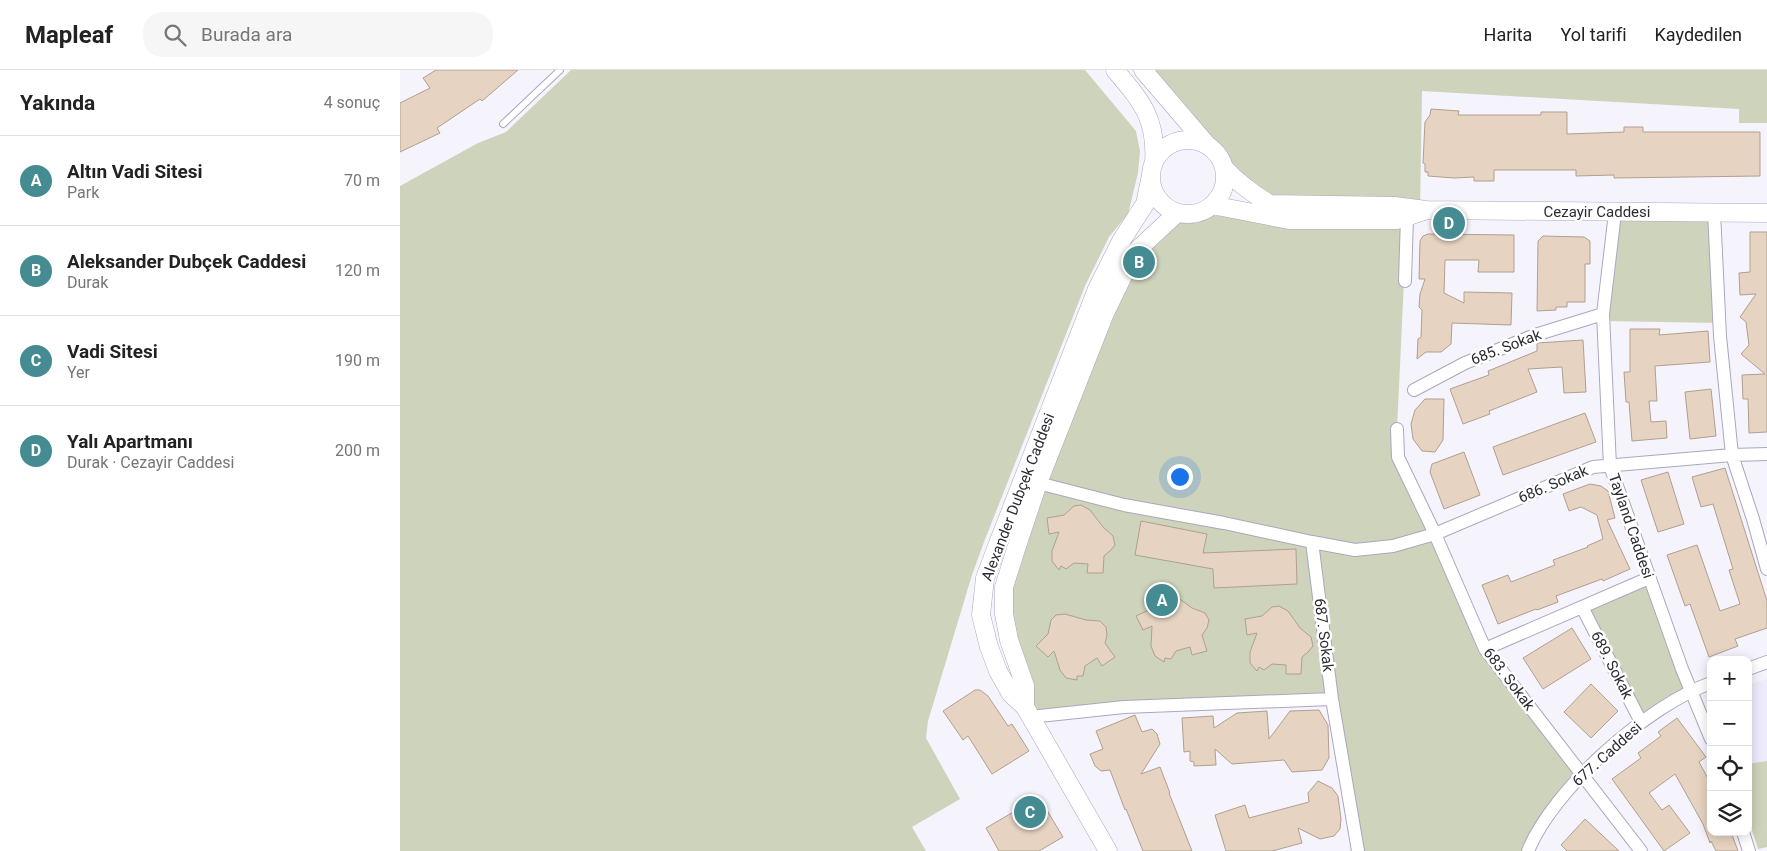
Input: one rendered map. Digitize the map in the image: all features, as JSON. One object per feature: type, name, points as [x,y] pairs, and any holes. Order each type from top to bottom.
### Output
[{"type":"main road","points":[[1115,70],[1137,96],[1150,122],[1155,142],[1152,187],[1158,198],[1166,207],[1177,213],[1190,214],[1202,212],[1220,196],[1225,184],[1224,168],[1220,159],[1143,70]]},
{"type":"main road","points":[[1152,169],[1164,150],[1180,141],[1191,140],[1203,143],[1210,148]]},
{"type":"main road","name":"Cezayir Caddesi","points":[[1224,168],[1252,194],[1270,204],[1302,212],[1399,214],[1426,210],[1767,213]]},
{"type":"main road","name":"Alexander Dubçek Caddesi","points":[[1028,712],[1011,694],[998,671],[989,647],[981,615],[985,578],[1097,289],[1121,241],[1145,204],[1152,169]]},
{"type":"main road","name":"Cezayir Caddesi","points":[[1212,205],[1289,220],[1302,212]]},
{"type":"main road","name":"Alexander Dubçek Caddesi","points":[[1028,712],[1025,686],[1011,647],[1004,614],[1004,587],[1038,483],[1105,314],[1134,253],[1177,213]]},
{"type":"main road","points":[[1028,712],[1108,851]]},
{"type":"street","points":[[1714,212],[1720,336],[1732,455],[1767,569]]},
{"type":"street","name":"Tayland Caddesi","points":[[1616,213],[1603,314],[1610,466],[1682,669],[1707,728]]},
{"type":"street","points":[[1399,214],[1404,281]]},
{"type":"street","name":"685. Sokak","points":[[1414,390],[1465,363],[1535,335],[1603,314]]},
{"type":"street","name":"683. Sokak","points":[[1397,429],[1398,458],[1435,534],[1485,649],[1641,851]]},
{"type":"street","name":"686. Sokak","points":[[1435,534],[1593,467],[1732,455],[1767,454]]},
{"type":"street","points":[[1038,483],[1124,505],[1224,523],[1354,550],[1393,546],[1435,534]]},
{"type":"street","name":"687. Sokak","points":[[1312,542],[1332,699],[1358,851]]},
{"type":"street","points":[[1485,649],[1649,578]]},
{"type":"street","name":"689. Sokak","points":[[1582,607],[1642,722]]},
{"type":"street","points":[[1752,668],[1767,662]]},
{"type":"street","name":"677. Caddesi","points":[[1528,851],[1533,838],[1552,809],[1581,774],[1642,722],[1692,689],[1707,684]]},
{"type":"street","points":[[1028,712],[1332,699]]},
{"type":"street","points":[[1744,836],[1749,851]]},
{"type":"lane","points":[[503,124],[560,70]]},
{"type":"shaded area","points":[[1767,679],[1767,847],[1758,849],[1752,830],[1752,684]]},
{"type":"green space","points":[[571,70],[1085,70],[1136,131],[1140,151],[1138,173],[1128,214],[1109,237],[1085,286],[984,542],[972,575],[928,721],[926,738],[960,799],[912,827],[926,851],[400,851],[400,186],[478,143],[506,132]]},
{"type":"green space","points":[[1143,70],[1767,70],[1767,123],[1739,123],[1739,109],[1422,91],[1420,209],[1270,204],[1224,168],[1212,149]]},
{"type":"green space","points":[[1714,212],[1719,323],[1603,321],[1615,213]]},
{"type":"green space","points":[[1189,214],[1289,220],[1407,217],[1397,429],[1398,457],[1485,649],[1581,774],[1528,851],[1358,851],[1332,699],[1030,717],[1004,587],[1105,313],[1157,230]]},
{"type":"green space","points":[[1649,578],[1692,689],[1641,722],[1582,607]]},
{"type":"green space","points":[[1767,761],[1767,847],[1758,849],[1752,830],[1752,763]]},
{"type":"building","points":[[436,70],[518,70],[482,101],[480,99],[437,128],[440,133],[400,152],[400,103],[430,88],[423,78]]},
{"type":"building","points":[[1431,109],[1459,111],[1458,115],[1541,115],[1541,112],[1567,112],[1567,134],[1624,132],[1624,127],[1643,127],[1643,132],[1760,132],[1760,176],[1614,178],[1614,175],[1576,176],[1576,170],[1494,170],[1494,181],[1474,181],[1474,177],[1428,176],[1428,172],[1425,172],[1425,164],[1423,163],[1425,122],[1430,115]]},
{"type":"building","points":[[1750,232],[1767,232],[1767,432],[1749,433],[1748,399],[1743,399],[1742,375],[1765,374],[1741,354],[1749,345],[1746,322],[1740,317],[1756,294],[1740,295],[1739,273],[1750,272]]},
{"type":"building","points":[[1428,234],[1514,235],[1514,272],[1478,272],[1479,260],[1445,260],[1444,293],[1464,303],[1464,292],[1512,293],[1511,325],[1452,323],[1451,344],[1441,352],[1426,352],[1417,359],[1418,339],[1421,337],[1422,310],[1419,307],[1420,294],[1425,279],[1419,279],[1420,241],[1423,236]]},
{"type":"building","points":[[1543,236],[1584,237],[1590,241],[1590,264],[1585,264],[1585,302],[1567,302],[1567,307],[1556,307],[1556,310],[1537,311],[1538,241]]},
{"type":"building","points":[[1630,329],[1660,329],[1659,335],[1708,331],[1710,362],[1655,366],[1657,401],[1649,401],[1651,422],[1666,421],[1667,438],[1632,441],[1629,402],[1626,402],[1624,372],[1630,372]]},
{"type":"building","points":[[1583,340],[1586,392],[1564,393],[1562,367],[1528,369],[1537,392],[1489,411],[1490,414],[1463,424],[1450,389],[1489,375],[1488,371],[1537,351],[1537,343]]},
{"type":"building","points":[[1711,389],[1716,436],[1690,439],[1685,392]]},
{"type":"building","points":[[1425,399],[1444,399],[1443,440],[1435,452],[1422,451],[1413,439],[1411,424],[1415,410]]},
{"type":"building","points":[[1585,413],[1596,442],[1503,475],[1493,447]]},
{"type":"building","points":[[1464,452],[1480,495],[1444,509],[1430,472],[1432,464]]},
{"type":"building","points":[[1725,468],[1767,601],[1767,628],[1735,639],[1738,646],[1712,656],[1709,656],[1690,604],[1685,606],[1667,555],[1697,545],[1720,611],[1740,604],[1729,570],[1733,569],[1713,504],[1701,507],[1692,477]]},
{"type":"building","points":[[1668,472],[1684,524],[1658,532],[1641,480]]},
{"type":"building","points":[[1590,484],[1601,486],[1608,491],[1615,518],[1607,520],[1630,569],[1603,581],[1602,579],[1556,596],[1558,602],[1498,624],[1482,585],[1508,575],[1511,582],[1555,565],[1553,560],[1588,547],[1603,539],[1597,515],[1581,507],[1569,511],[1563,494]]},
{"type":"building","points":[[1081,505],[1090,510],[1103,527],[1113,536],[1115,545],[1104,556],[1103,573],[1087,573],[1088,564],[1074,563],[1066,569],[1061,566],[1059,570],[1052,561],[1052,551],[1059,532],[1049,534],[1047,518],[1064,515],[1074,506]]},
{"type":"building","points":[[1141,521],[1207,534],[1203,553],[1296,549],[1297,584],[1214,588],[1213,569],[1135,555]]},
{"type":"building","points":[[1165,593],[1174,595],[1192,608],[1205,613],[1209,620],[1207,628],[1202,635],[1207,651],[1192,655],[1190,647],[1176,651],[1171,659],[1165,658],[1164,662],[1155,656],[1151,646],[1152,626],[1143,630],[1136,616],[1151,609],[1158,596]]},
{"type":"building","points":[[1279,606],[1288,611],[1300,628],[1311,637],[1313,646],[1302,657],[1301,674],[1286,674],[1286,665],[1272,664],[1264,670],[1259,667],[1257,671],[1250,663],[1250,652],[1257,633],[1247,635],[1245,619],[1262,616],[1272,607]]},
{"type":"building","points":[[1065,614],[1086,620],[1100,621],[1106,627],[1105,643],[1115,657],[1102,666],[1097,658],[1085,666],[1083,676],[1077,676],[1077,680],[1066,678],[1060,670],[1054,651],[1048,657],[1036,646],[1048,634],[1051,620],[1056,615]]},
{"type":"building","points":[[1572,628],[1591,659],[1543,689],[1523,658]]},
{"type":"building","points":[[1591,684],[1618,711],[1591,738],[1564,712]]},
{"type":"building","points":[[975,690],[980,690],[988,696],[1008,726],[1012,724],[1029,751],[992,774],[968,736],[963,740],[943,711]]},
{"type":"building","points":[[1319,710],[1328,725],[1329,758],[1322,770],[1292,772],[1284,760],[1232,764],[1215,749],[1216,765],[1194,766],[1194,762],[1190,761],[1190,751],[1184,752],[1182,718],[1213,716],[1214,728],[1237,713],[1267,711],[1269,739],[1290,711]]},
{"type":"building","points":[[1135,715],[1142,732],[1152,729],[1157,734],[1160,744],[1141,774],[1160,767],[1192,851],[1143,851],[1110,770],[1101,771],[1095,766],[1090,754],[1103,749],[1096,731]]},
{"type":"building","points":[[1677,718],[1706,757],[1699,762],[1707,777],[1707,835],[1703,824],[1675,774],[1649,793],[1662,810],[1669,805],[1690,833],[1664,851],[1612,779],[1641,758],[1638,753],[1661,736],[1658,732]]},
{"type":"building","points":[[1318,781],[1332,788],[1338,796],[1341,819],[1340,829],[1334,836],[1320,839],[1298,828],[1302,843],[1272,851],[1226,851],[1215,815],[1245,805],[1249,818],[1309,802],[1308,793]]},
{"type":"building","points":[[1039,797],[1063,837],[1039,851],[999,851],[986,828]]},
{"type":"building","points":[[1585,819],[1619,851],[1567,851],[1561,845]]},
{"type":"building","points":[[1707,836],[1732,836],[1738,851],[1716,851],[1711,841],[1710,843]]},
{"type":"place","name":"Yalı Apartmanı","points":[[1449,223]]},
{"type":"place","name":"Aleksander Dubçek Caddesi","points":[[1139,262]]},
{"type":"place","name":"Altın Vadi Sitesi","points":[[1162,600]]},
{"type":"place","name":"Vadi Sitesi","points":[[1030,812]]}]
